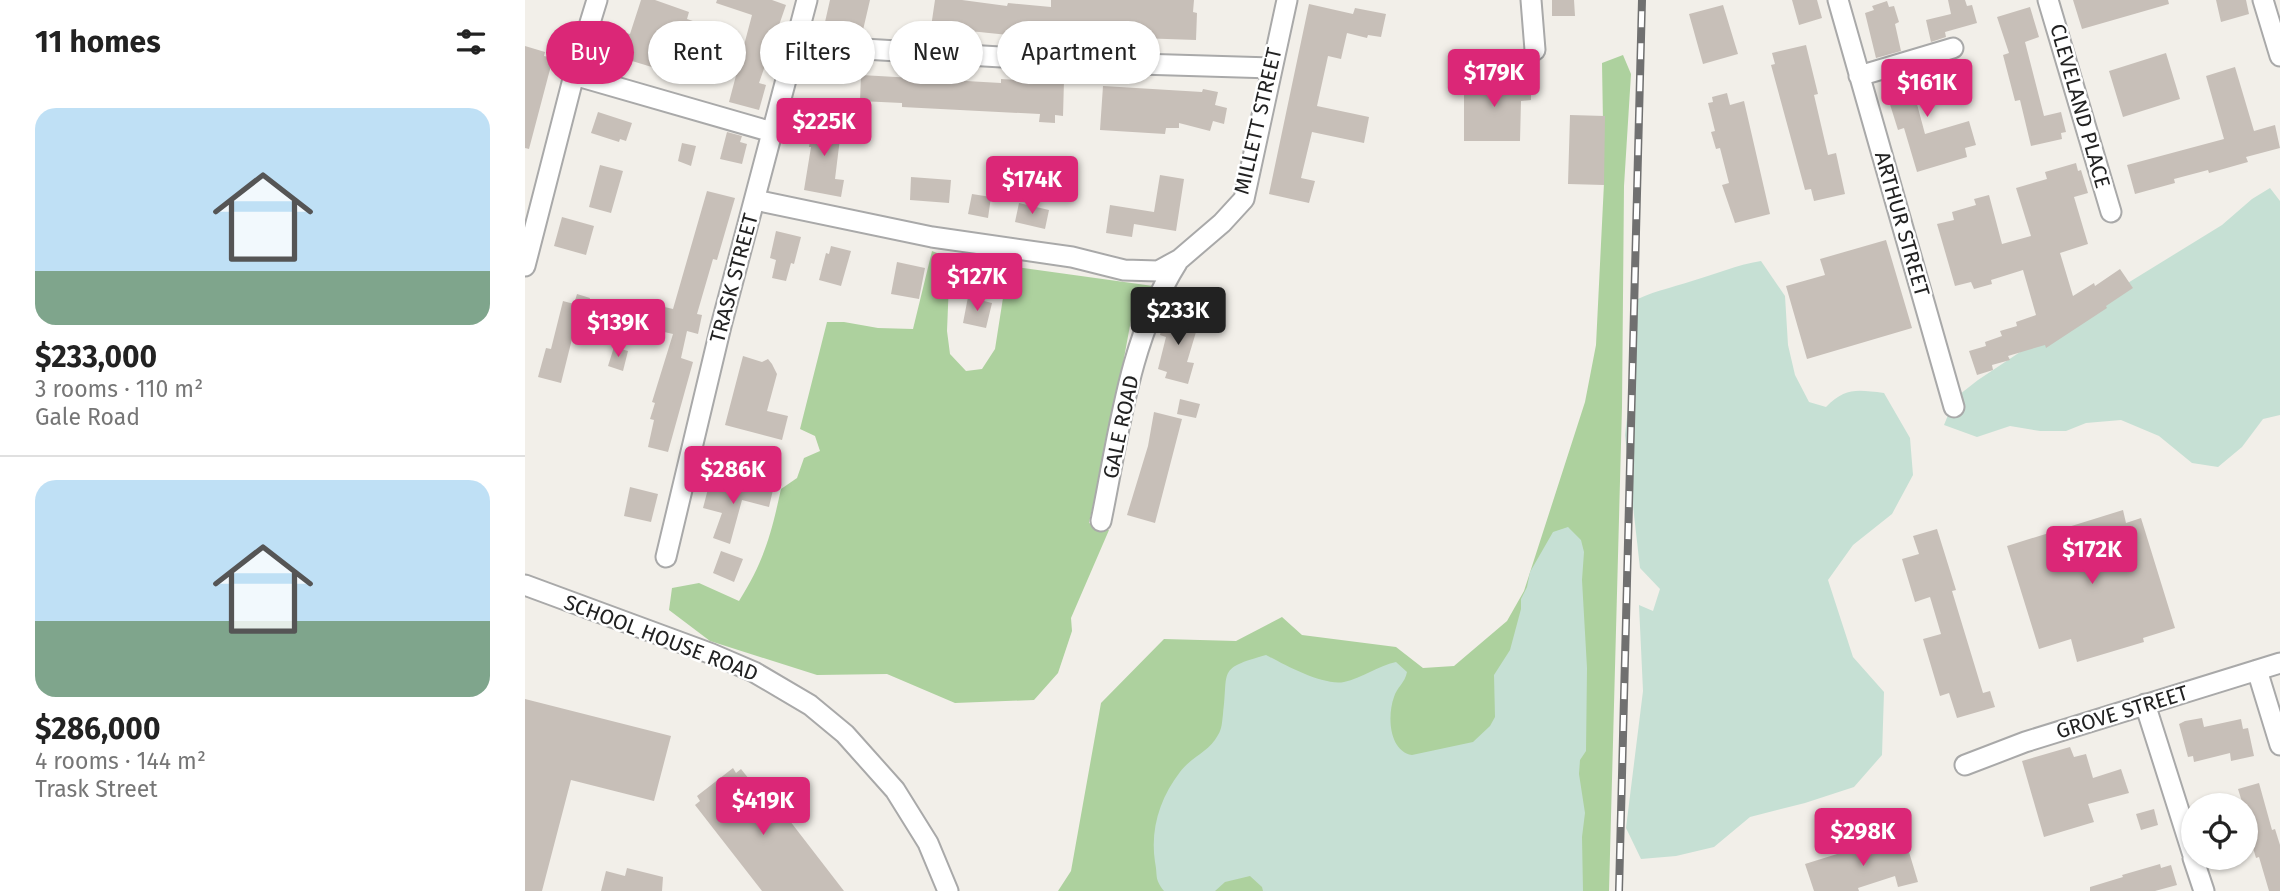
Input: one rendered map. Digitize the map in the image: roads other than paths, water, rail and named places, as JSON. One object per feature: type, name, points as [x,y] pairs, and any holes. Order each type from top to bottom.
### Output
[{"type":"street","points":[[591,21],[597,0]]},
{"type":"street","name":"TRASK STREET","points":[[802,21],[807,0]]},
{"type":"street","name":"MILLETT STREET","points":[[1179,259],[1222,223],[1244,199],[1287,0]]},
{"type":"street","points":[[1531,0],[1535,50]]},
{"type":"street","name":"ARTHUR STREET","points":[[1837,0],[1954,407]]},
{"type":"street","name":"CLEVELAND PLACE","points":[[2048,0],[2111,212]]},
{"type":"street","points":[[2263,0],[2275,22],[2280,56]]},
{"type":"street","points":[[1859,76],[1953,48]]},
{"type":"street","points":[[875,50],[1106,63],[1272,68]]},
{"type":"street","points":[[525,266],[572,84]]},
{"type":"street","points":[[605,84],[772,132]]},
{"type":"street","name":"TRASK STREET","points":[[666,557],[721,326],[785,84]]},
{"type":"street","points":[[755,200],[932,237],[1072,257],[1124,270],[1158,271],[1179,259]]},
{"type":"street","name":"GALE ROAD","points":[[1101,521],[1140,340],[1164,283],[1179,259]]},
{"type":"street","name":"SCHOOL HOUSE ROAD","points":[[525,585],[712,654],[754,672],[810,705],[845,734],[895,790],[928,843],[948,891]]},
{"type":"street","name":"GROVE STREET","points":[[1965,765],[2025,742],[2280,663]]},
{"type":"street","points":[[2257,670],[2280,745]]},
{"type":"street","points":[[2145,705],[2181,818]]},
{"type":"street","points":[[2197,870],[2204,891]]},
{"type":"railway","points":[[1619,891],[1642,0]]}]
